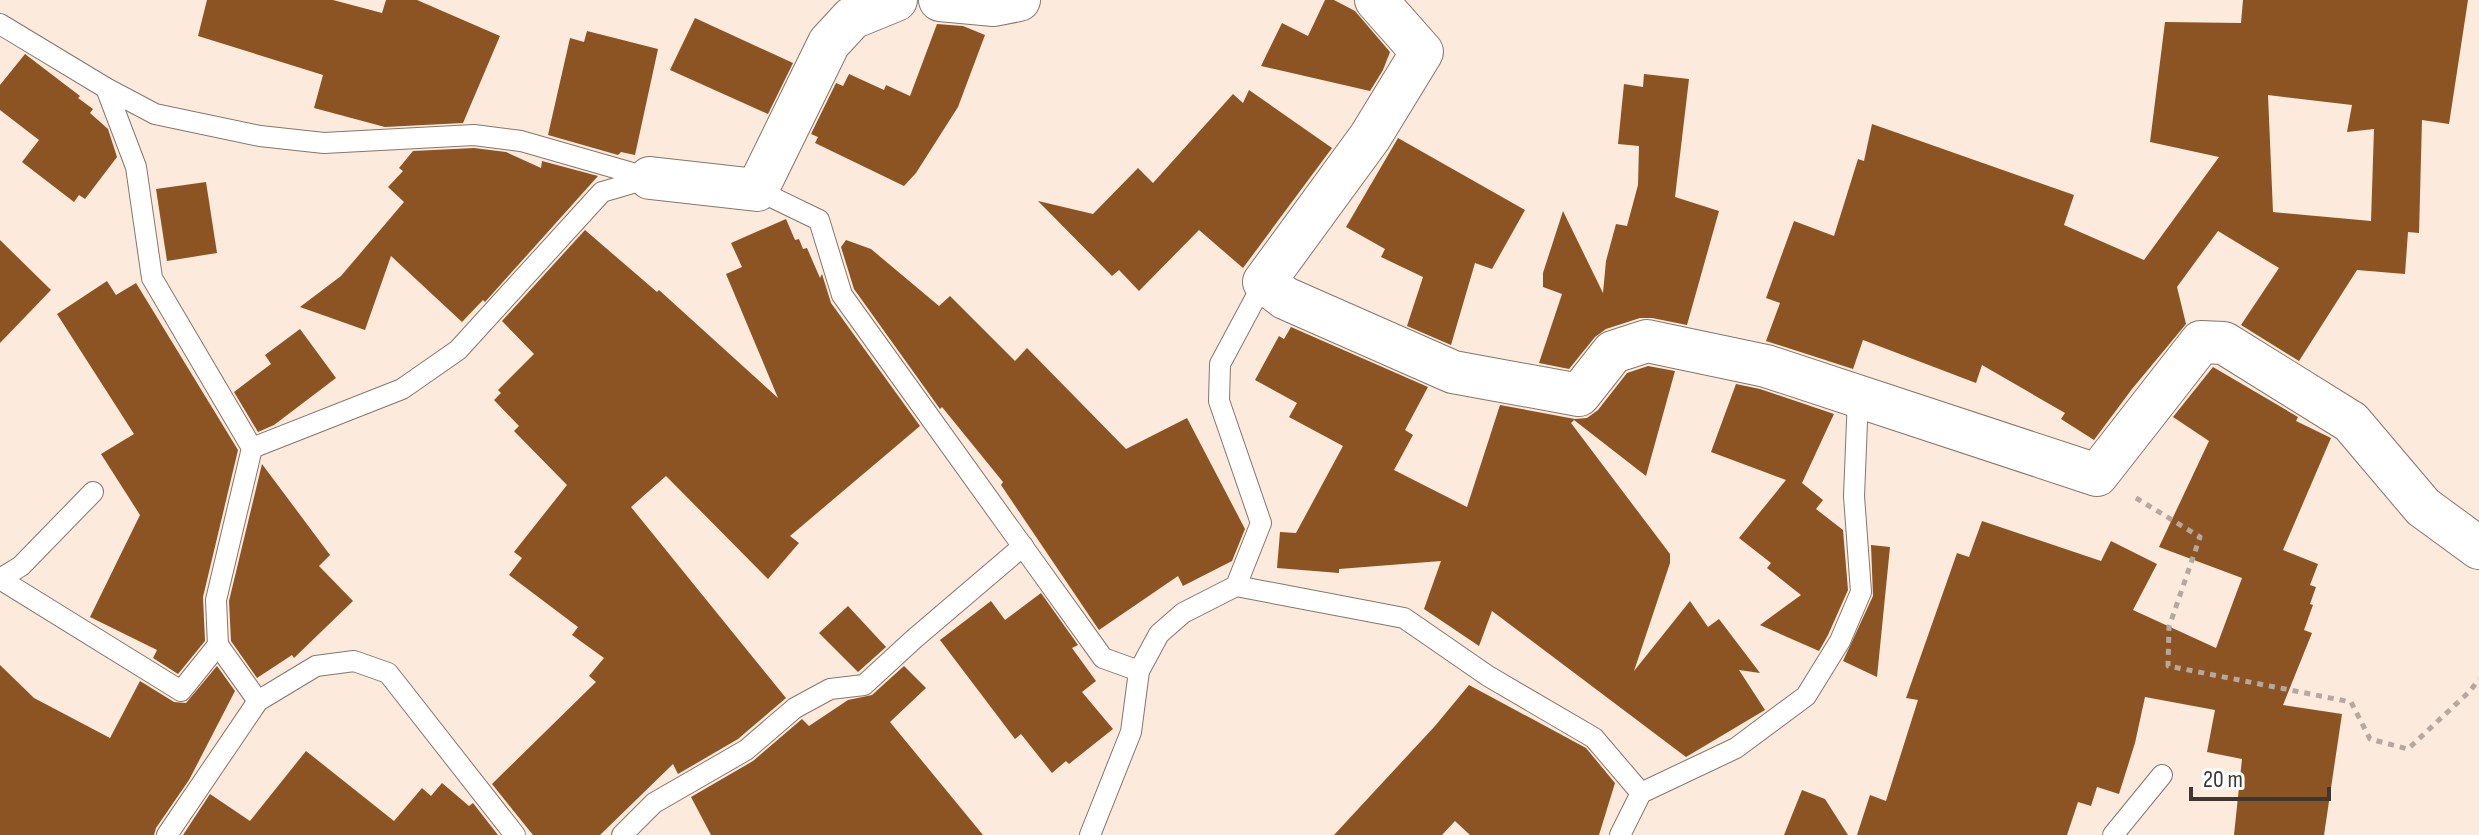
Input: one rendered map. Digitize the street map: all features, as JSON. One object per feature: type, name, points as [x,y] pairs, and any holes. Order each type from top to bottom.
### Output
[{"type":"street","points":[[650,178],[757,190],[829,43],[852,18],[896,0]]},
{"type":"street","points":[[940,0],[994,5],[1019,0]]},
{"type":"street","points":[[1376,0],[1422,52],[1370,137],[1264,282],[1285,298],[1453,372],[1579,395],[1613,352],[1647,341],[1766,366],[2097,475],[2201,342],[2224,343],[2351,422],[2423,507],[2479,548]]},
{"type":"lane","points":[[0,24],[155,114],[260,136],[324,143],[474,135],[521,141],[650,178]]},
{"type":"lane","points":[[106,88],[136,167],[152,278],[252,448],[216,600],[218,645],[258,701]]},
{"type":"lane","points":[[252,448],[402,389],[458,350],[602,192],[650,178]]},
{"type":"lane","points":[[757,190],[819,220],[842,295],[1103,658],[1139,671]]},
{"type":"lane","points":[[1236,586],[1261,523],[1219,401],[1220,364],[1264,282]]},
{"type":"lane","points":[[1620,835],[1641,793],[1736,748],[1806,696],[1840,641],[1861,592],[1854,496],[1858,397]]},
{"type":"lane","points":[[93,492],[21,566],[0,579],[181,691],[218,645]]},
{"type":"lane","points":[[622,835],[654,803],[746,750],[795,708],[830,689],[864,685],[1023,546]]},
{"type":"lane","points":[[1090,835],[1131,732],[1139,671],[1159,634],[1183,613],[1236,586],[1404,618],[1488,676],[1594,738],[1641,793]]},
{"type":"lane","points":[[167,835],[258,701],[316,666],[354,661],[388,673],[515,835]]},
{"type":"lane","points":[[2113,835],[2162,775]]},
{"type":"path","points":[[2097,475],[2200,537],[2169,627],[2168,666],[2351,702],[2370,739],[2408,749],[2479,679]]},
{"type":"building","points":[[207,0],[333,0],[382,13],[386,0],[417,0],[500,36],[463,123],[385,127],[314,108],[323,75],[198,36]]},
{"type":"building","points":[[1325,0],[1334,0],[1355,11],[1390,52],[1370,91],[1261,66],[1282,23],[1308,36]]},
{"type":"building","points":[[2243,0],[2468,0],[2449,124],[2422,120],[2419,233],[2408,232],[2405,274],[2357,270],[2299,361],[2241,325],[2279,268],[2218,231],[2177,287],[2186,324],[2094,440],[2061,419],[2065,413],[1982,365],[1976,383],[1863,340],[1853,369],[1766,341],[1780,303],[1766,298],[1794,221],[1834,236],[1858,159],[1864,161],[1872,124],[2074,195],[2064,225],[2144,260],[2219,157],[2150,142],[2165,22],[2241,23]],"holes":[[[2268,95],[2352,105],[2347,132],[2374,129],[2371,221],[2273,212]]]},
{"type":"building","points":[[695,18],[793,63],[768,114],[670,70]]},
{"type":"building","points":[[937,24],[963,26],[985,35],[958,107],[916,173],[904,186],[815,143],[818,137],[811,134],[836,83],[843,86],[849,74],[884,90],[886,85],[910,96]]},
{"type":"building","points":[[587,31],[658,49],[635,155],[621,152],[618,155],[548,135],[570,38],[584,42]]},
{"type":"building","points":[[25,54],[80,96],[78,98],[93,109],[90,113],[108,129],[117,157],[85,199],[79,195],[74,202],[22,162],[39,140],[0,110],[0,85]]},
{"type":"building","points":[[1644,74],[1689,79],[1675,197],[1719,211],[1687,325],[1640,318],[1606,329],[1595,337],[1569,369],[1539,363],[1562,294],[1543,287],[1543,273],[1563,211],[1603,293],[1606,261],[1616,224],[1627,226],[1638,185],[1639,146],[1618,144],[1624,84],[1643,87]]},
{"type":"building","points":[[1249,90],[1332,148],[1243,268],[1199,230],[1139,291],[1119,270],[1112,276],[1038,201],[1093,214],[1138,168],[1153,183],[1233,94],[1243,103]]},
{"type":"building","points":[[1398,138],[1525,210],[1492,269],[1475,263],[1451,345],[1407,326],[1423,277],[1381,257],[1385,249],[1346,227]]},
{"type":"building","points":[[474,148],[506,152],[541,168],[542,161],[598,176],[485,302],[483,300],[462,322],[391,256],[365,330],[300,307],[341,276],[404,202],[388,187],[403,171],[399,168],[413,151]]},
{"type":"building","points":[[206,182],[217,253],[167,261],[156,189]]},
{"type":"building","points":[[786,219],[795,240],[799,239],[803,249],[807,248],[820,278],[822,274],[831,303],[920,426],[790,536],[799,543],[768,579],[666,476],[631,507],[786,698],[738,739],[678,774],[673,764],[600,835],[533,835],[492,784],[596,682],[589,676],[604,658],[572,635],[578,627],[509,575],[522,558],[514,552],[567,485],[514,431],[519,426],[494,400],[501,393],[498,390],[534,354],[502,321],[585,230],[657,292],[659,290],[778,398],[726,274],[742,267],[731,243]]},
{"type":"building","points":[[0,240],[51,290],[0,343]]},
{"type":"building","points":[[846,240],[871,249],[939,306],[950,296],[1015,361],[1027,348],[1126,449],[1187,418],[1245,529],[1232,561],[1183,586],[1178,576],[1099,630],[1001,485],[1003,482],[942,407],[940,409],[854,289],[841,247]]},
{"type":"building","points":[[107,281],[116,295],[136,283],[238,450],[203,597],[205,641],[178,674],[153,658],[157,650],[90,617],[140,515],[101,454],[134,434],[57,314]]},
{"type":"building","points":[[1291,327],[1428,387],[1405,430],[1413,435],[1394,470],[1467,507],[1500,405],[1575,419],[1587,418],[1598,410],[1627,373],[1648,366],[1675,371],[1646,476],[1574,420],[1571,423],[1670,554],[1670,563],[1634,671],[1690,601],[1708,627],[1719,619],[1760,673],[1739,670],[1765,710],[1686,757],[1492,611],[1479,646],[1424,609],[1441,561],[1339,569],[1339,573],[1277,568],[1280,532],[1296,533],[1343,446],[1289,417],[1297,403],[1255,380],[1279,336],[1284,339]]},
{"type":"building","points":[[300,329],[336,378],[274,425],[258,432],[234,392],[271,364],[265,355]]},
{"type":"building","points":[[2213,367],[2298,417],[2296,421],[2331,438],[2283,550],[2318,564],[2310,585],[2316,587],[2310,604],[2313,605],[2304,630],[2312,633],[2283,705],[2342,714],[2324,835],[2234,835],[2242,759],[2207,752],[2215,710],[2145,697],[2119,794],[2097,787],[2091,806],[2078,802],[2067,835],[1857,835],[1870,795],[1886,801],[1918,700],[1906,698],[1957,553],[1969,557],[1982,521],[2101,561],[2111,541],[2157,564],[2133,610],[2216,648],[2242,578],[2159,547],[2209,441],[2173,417]]},
{"type":"building","points":[[1736,384],[1834,414],[1802,483],[1823,500],[1816,509],[1843,530],[1848,590],[1819,651],[1760,625],[1801,595],[1767,568],[1771,563],[1739,538],[1786,480],[1711,452]]},
{"type":"building","points":[[262,464],[330,555],[319,566],[353,601],[294,658],[292,655],[257,678],[231,641],[229,601]]},
{"type":"building","points":[[1871,545],[1890,547],[1877,677],[1843,661],[1873,596]]},
{"type":"building","points":[[1041,593],[1078,645],[1072,648],[1096,681],[1082,692],[1113,729],[1069,764],[1066,761],[1052,773],[1021,734],[1015,739],[940,640],[991,601],[1005,620]]},
{"type":"building","points":[[848,606],[886,647],[858,672],[819,633]]},
{"type":"building","points":[[0,665],[34,698],[110,738],[140,681],[174,702],[186,703],[217,666],[235,691],[189,780],[154,835],[0,835]]},
{"type":"building","points":[[904,666],[926,688],[890,722],[983,835],[711,835],[691,797],[753,761],[802,719],[809,726],[848,700],[872,695]]},
{"type":"building","points":[[1469,685],[1586,748],[1615,783],[1599,835],[1470,835],[1455,821],[1442,835],[1334,835],[1435,726]]},
{"type":"building","points":[[306,751],[394,821],[422,788],[431,796],[442,783],[469,806],[473,803],[498,835],[183,835],[210,794],[250,821]]},
{"type":"building","points":[[1802,790],[1825,799],[1848,835],[1784,835]]}]
